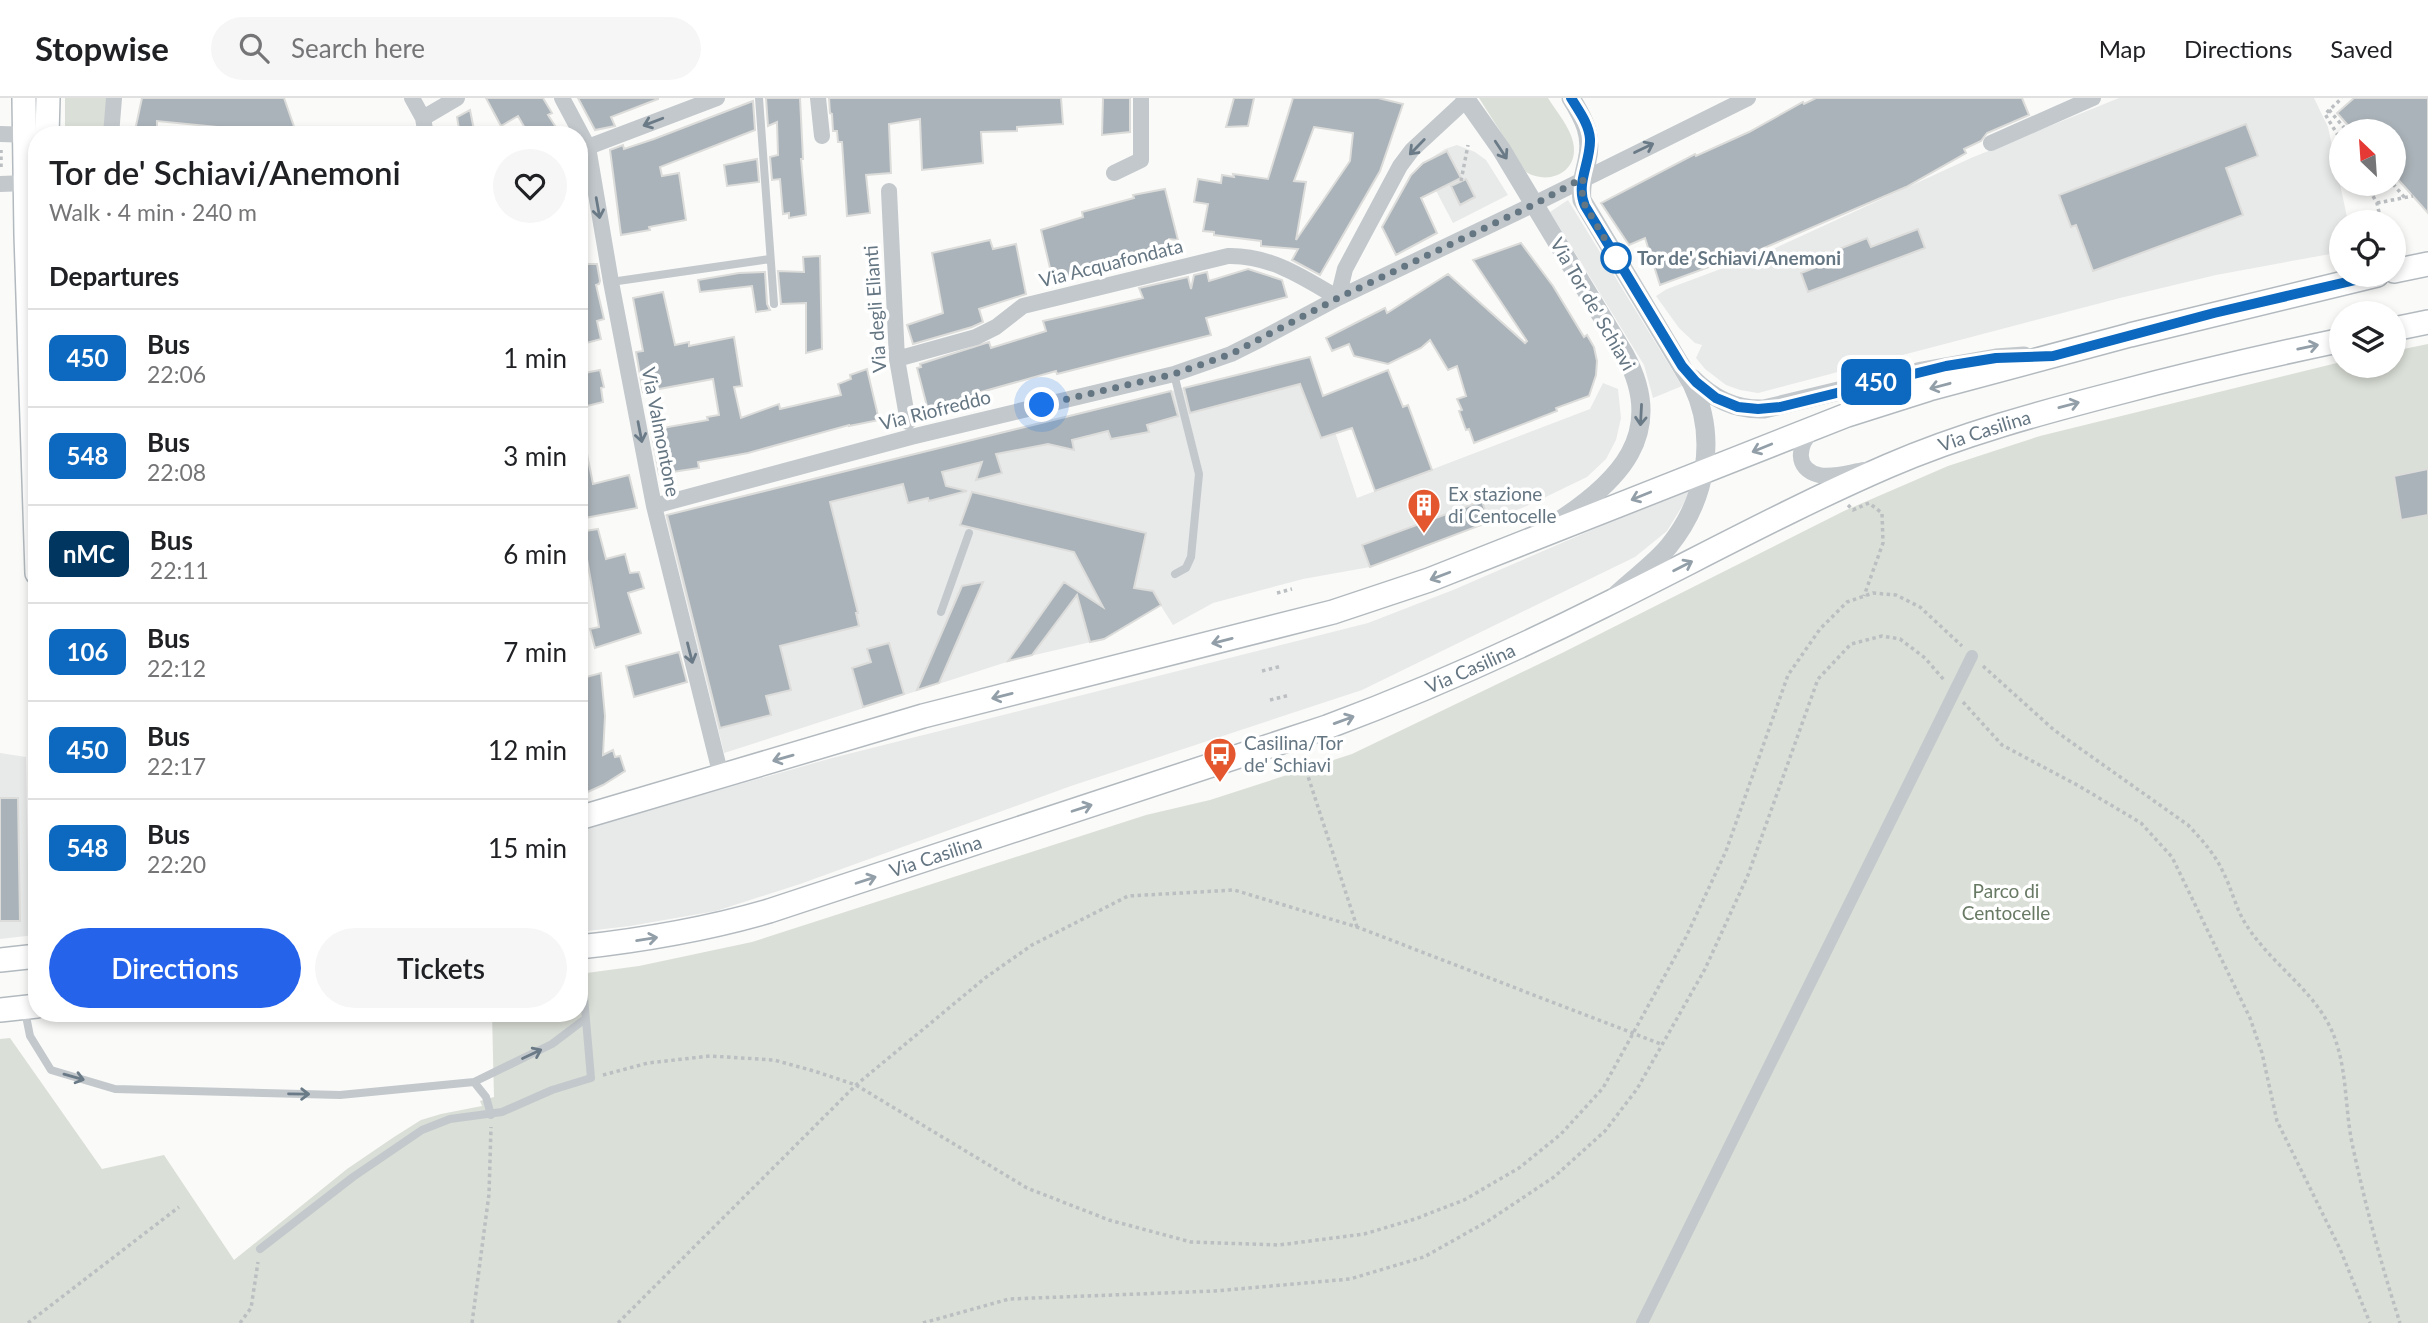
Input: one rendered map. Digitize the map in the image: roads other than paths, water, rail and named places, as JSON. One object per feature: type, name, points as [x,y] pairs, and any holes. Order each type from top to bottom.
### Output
[{"type":"main road","points":[[24,98],[33,126]]},
{"type":"main road","points":[[39,126],[48,98]]},
{"type":"main road","points":[[28,173],[28,216]]},
{"type":"main road","points":[[2406,269],[2428,264]]},
{"type":"main road","points":[[588,815],[923,716],[1333,612],[1411,587],[1819,424],[1929,389],[2214,313],[2329,286]]},
{"type":"main road","points":[[2406,326],[2428,322]]},
{"type":"main road","name":"Via Casilina","points":[[588,946],[652,938],[728,923],[880,876],[1390,704],[1600,608],[1788,512],[1941,445],[2012,421],[2143,386],[2329,343]]},
{"type":"main road","points":[[0,960],[28,957]]},
{"type":"main road","points":[[0,1010],[28,1007]]},
{"type":"street","points":[[112,126],[114,98]]},
{"type":"street","points":[[412,98],[424,126]]},
{"type":"street","points":[[423,118],[457,98]]},
{"type":"street","name":"Via Valmontone","points":[[562,98],[577,126]]},
{"type":"street","points":[[588,147],[717,98]]},
{"type":"street","points":[[818,98],[822,136]]},
{"type":"street","points":[[1114,173],[1141,160],[1141,98]]},
{"type":"street","points":[[1571,98],[1589,134],[1589,152],[1581,189],[1585,206],[1695,389],[1703,411],[1706,440],[1705,471],[1689,513],[1668,547],[1600,608]]},
{"type":"street","name":"Via Riofreddo","points":[[654,506],[911,437],[1174,374],[1231,354],[1338,298],[1748,98]]},
{"type":"street","points":[[1991,143],[2093,98]]},
{"type":"street","points":[[1338,298],[1345,269],[1401,166],[1412,150],[1466,99]]},
{"type":"street","name":"Via Tor de' Schiavi","points":[[1466,99],[1535,204],[1632,367],[1639,389],[1642,414],[1634,448],[1616,475],[1564,517],[1504,551]]},
{"type":"street","points":[[1,139],[28,136]]},
{"type":"street","name":"Via Valmontone","points":[[588,147],[654,506],[721,776]]},
{"type":"street","points":[[0,184],[26,183]]},
{"type":"street","name":"Via degli Elianti","points":[[889,191],[897,359],[908,422]]},
{"type":"street","name":"Via Acquafondata","points":[[897,359],[976,337],[996,327],[1023,306],[1228,256],[1243,256],[1277,264],[1338,298]]},
{"type":"street","points":[[1682,366],[1716,398],[1738,407],[1758,409],[1780,407],[1946,366],[1996,358],[2053,356]]},
{"type":"street","points":[[1819,424],[1804,439],[1800,448],[1803,462],[1811,472],[1830,475],[1888,466]]},
{"type":"street","points":[[1642,1323],[1972,656]]},
{"type":"lane","points":[[759,98],[774,303]]},
{"type":"lane","points":[[611,282],[770,259]]},
{"type":"lane","points":[[1174,374],[1199,474],[1191,557],[1186,568],[1175,574]]},
{"type":"lane","points":[[940,612],[969,533]]},
{"type":"lane","points":[[30,1022],[30,1036],[51,1070],[115,1089],[340,1095],[474,1082],[552,1044],[581,1022]]},
{"type":"lane","points":[[260,1249],[353,1177],[422,1130],[450,1119],[491,1115],[552,1090],[591,1078],[585,1022]]},
{"type":"lane","points":[[474,1082],[486,1097],[491,1115]]},
{"type":"place","name":"Tor de' Schiavi/Anemoni","points":[[1616,258]]},
{"type":"place","name":"Ex stazione di Centocelle","points":[[1424,535]]},
{"type":"place","name":"Casilina/Tor de' Schiavi","points":[[1220,784]]},
{"type":"park label","name":"Parco di Centocelle","points":[[2006,902]]}]
